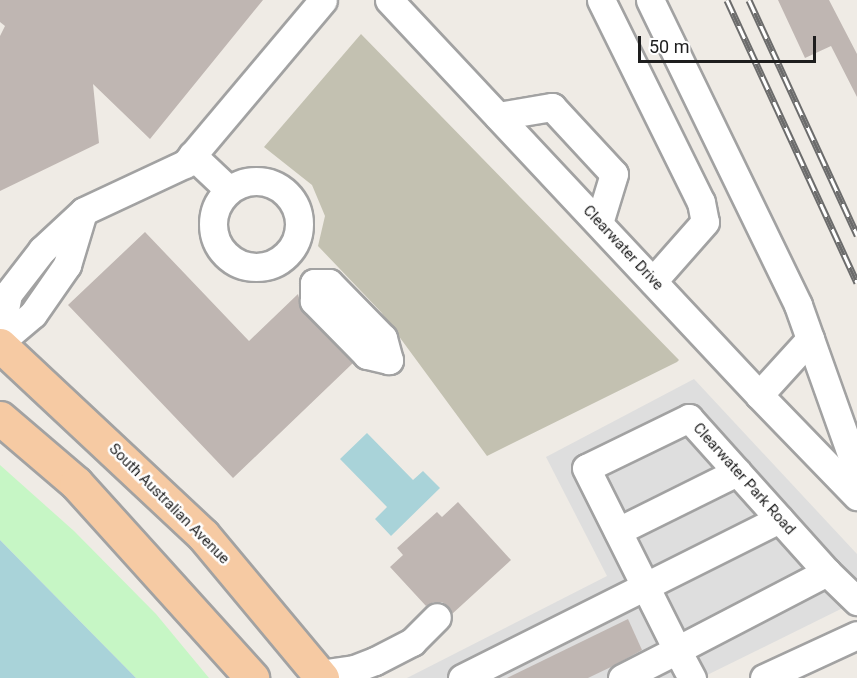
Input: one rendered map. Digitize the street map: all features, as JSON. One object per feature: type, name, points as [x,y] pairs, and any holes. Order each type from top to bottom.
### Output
[{"type":"main road","name":"South Australian Avenue","points":[[0,344],[203,535],[320,676]]},
{"type":"main road","points":[[0,418],[76,483],[252,678]]},
{"type":"street","points":[[0,334],[8,294],[42,250],[84,211],[185,164],[323,0]]},
{"type":"street","name":"Clearwater Drive","points":[[389,0],[759,395],[857,496]]},
{"type":"street","points":[[601,0],[701,202],[705,222],[653,281]]},
{"type":"street","points":[[650,0],[798,305],[857,471]]},
{"type":"street","points":[[498,116],[552,107],[614,174],[599,223]]},
{"type":"street","points":[[192,155],[229,190]]},
{"type":"street","points":[[255,181],[269,183],[282,189],[291,199],[298,212],[298,232],[289,251],[279,261],[265,266],[252,267],[238,263],[226,255],[217,243],[213,229],[214,214],[219,201],[229,190],[241,183],[255,181]]},
{"type":"street","points":[[0,344],[33,314],[67,265],[84,211]]},
{"type":"street","points":[[289,251],[314,283],[329,284],[353,324]]},
{"type":"street","points":[[759,395],[810,339]]},
{"type":"street","name":"Clearwater Park Road","points":[[692,678],[586,468],[689,418],[827,572],[857,601]]},
{"type":"street","points":[[618,531],[737,472]]},
{"type":"street","points":[[462,678],[779,519]]},
{"type":"street","points":[[622,678],[827,572]]},
{"type":"street","points":[[320,676],[354,669],[375,661],[412,642],[437,617]]},
{"type":"street","points":[[764,678],[857,635]]},
{"type":"shaded area","points":[[361,34],[679,360],[677,362],[487,456],[381,312],[318,246],[325,216],[312,185],[264,147]]},
{"type":"shaded area","points":[[694,379],[857,554],[857,601],[701,678],[407,678],[607,576],[546,457]]},
{"type":"green space","points":[[0,465],[74,531],[156,614],[209,678],[136,678],[0,540]]},
{"type":"water","points":[[367,433],[413,480],[423,471],[440,488],[391,536],[375,519],[387,507],[340,459]]},
{"type":"water","points":[[0,540],[136,678],[0,678]]},
{"type":"building","points":[[0,0],[263,0],[150,139],[93,84],[99,143],[0,191],[0,36],[5,26],[0,22]]},
{"type":"building","points":[[778,0],[829,0],[857,54],[857,97],[831,46],[805,58]]},
{"type":"building","points":[[145,232],[249,341],[298,294],[303,312],[353,363],[233,478],[68,305]]},
{"type":"building","points":[[458,502],[511,560],[452,614],[448,606],[442,602],[434,602],[426,606],[390,567],[403,555],[397,548],[437,512],[442,517]]},
{"type":"building","points":[[628,619],[642,650],[613,666],[588,678],[507,678]]},
{"type":"railway","points":[[727,0],[857,283]]},
{"type":"railway","points":[[749,0],[857,235]]}]
